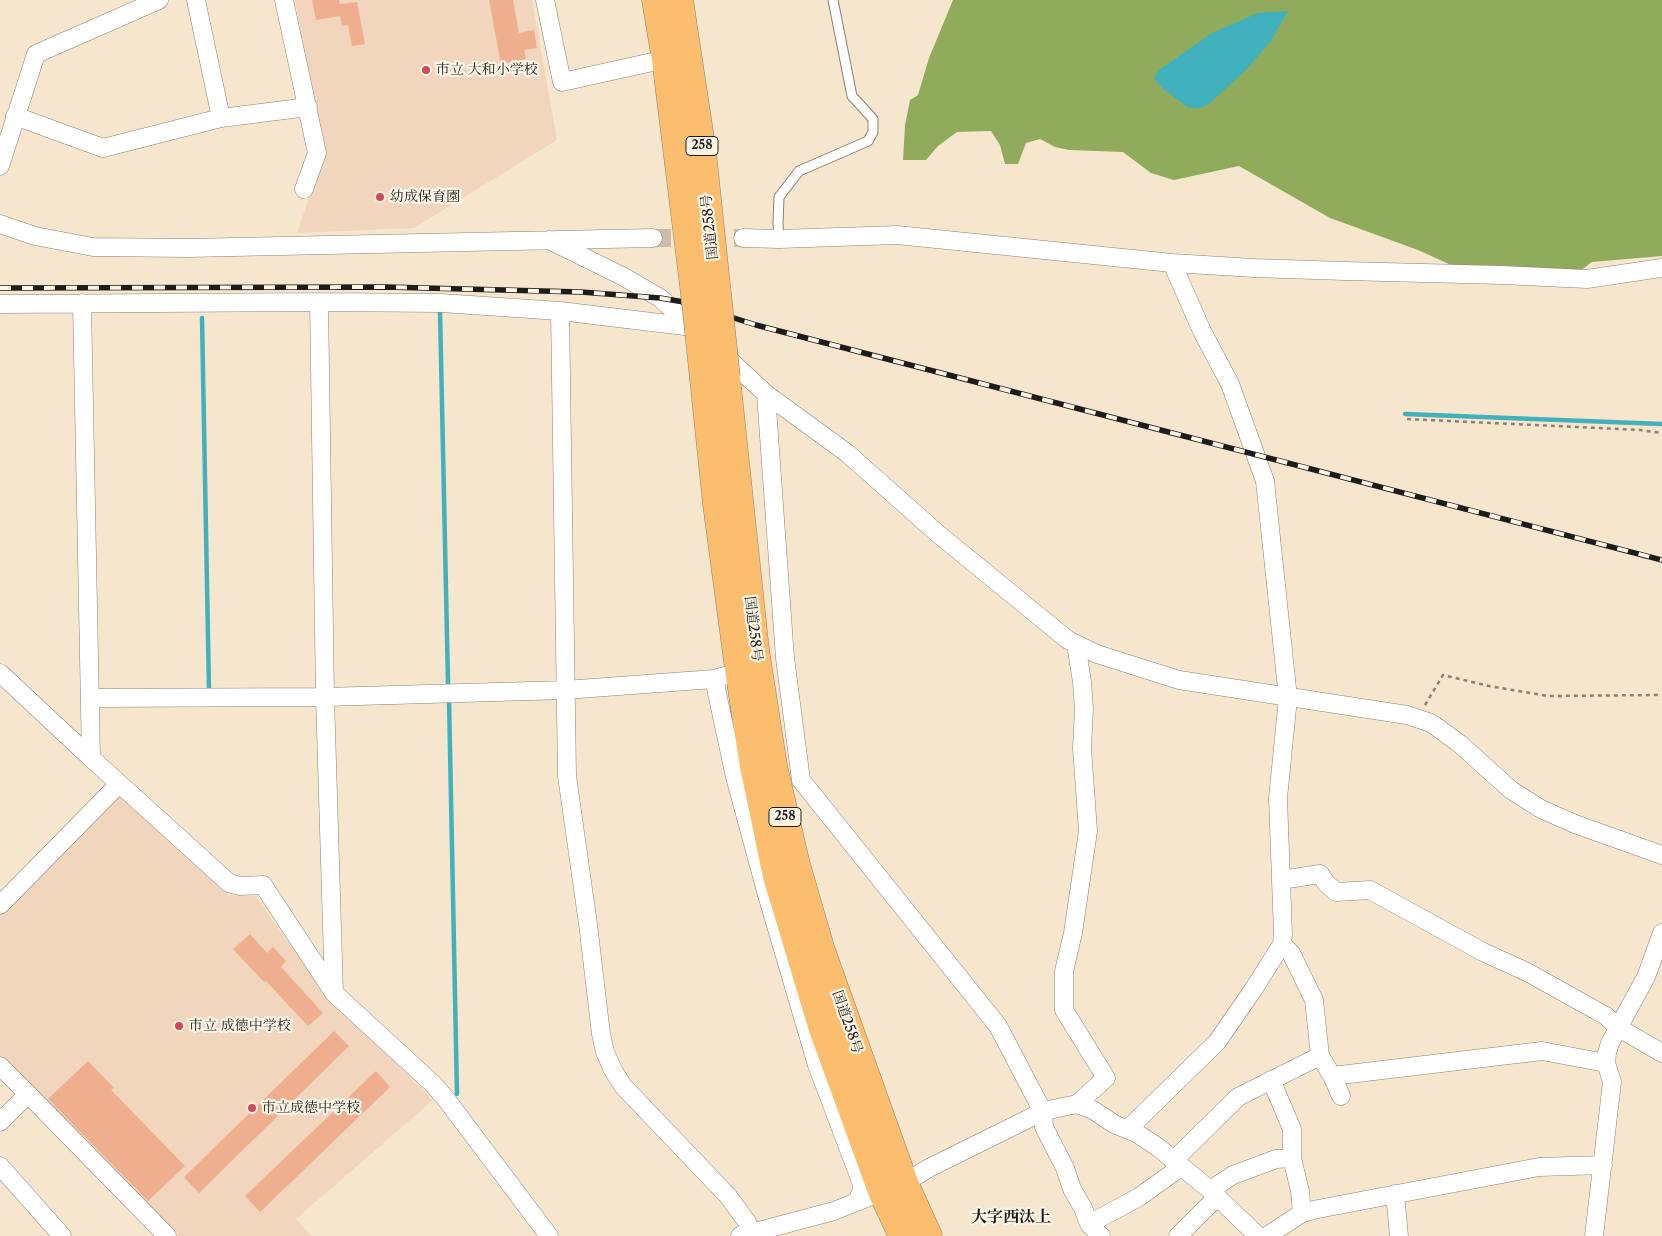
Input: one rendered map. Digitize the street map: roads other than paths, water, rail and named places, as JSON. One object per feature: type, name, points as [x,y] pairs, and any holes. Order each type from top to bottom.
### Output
[{"type":"highway","name":"国道258号","points":[[656,0],[706,294],[716,378],[717,504],[754,766],[775,866],[823,1029],[893,1187],[928,1236]]},
{"type":"highway","name":"国道258号","points":[[679,0],[702,152],[706,294]]},
{"type":"highway","name":"国道258号","points":[[893,1187],[903,1236]]},
{"type":"street","points":[[0,166],[36,54],[159,0]]},
{"type":"street","points":[[196,0],[221,118]]},
{"type":"street","points":[[284,0],[317,153],[304,188]]},
{"type":"street","points":[[545,0],[562,82],[666,59]]},
{"type":"street","points":[[15,116],[102,148],[221,118],[308,107]]},
{"type":"street","points":[[0,224],[35,236],[93,247],[188,248],[652,238]]},
{"type":"street","points":[[743,238],[779,239],[898,235],[1172,263],[1587,279],[1662,268]]},
{"type":"street","points":[[549,240],[624,277],[660,298],[766,394],[847,453],[937,533],[1068,640],[1096,654],[1179,680],[1407,715],[1431,723],[1460,744],[1511,790],[1541,809],[1575,824],[1662,855]]},
{"type":"street","points":[[1128,1130],[1217,1042],[1282,944],[1283,934],[1278,798],[1288,698],[1265,481],[1230,384],[1202,331],[1172,263]]},
{"type":"street","points":[[320,302],[325,697],[334,993]]},
{"type":"street","points":[[82,303],[91,758]]},
{"type":"street","points":[[0,304],[441,303],[560,310],[693,327]]},
{"type":"street","points":[[560,310],[567,776],[601,1034],[605,1052],[623,1086],[728,1196],[747,1222],[747,1235],[834,1211],[893,1187],[1043,1112],[1077,1104],[1106,1078],[1064,1010],[1064,971],[1073,933],[1088,831],[1082,748],[1082,682],[1076,644]]},
{"type":"street","points":[[766,394],[780,659],[801,780],[998,1026],[1043,1112],[1044,1127],[1072,1188],[1095,1230],[1139,1197],[1177,1164],[1238,1097],[1320,1056]]},
{"type":"street","points":[[0,674],[118,784],[229,883],[240,886],[263,884],[334,993],[433,1084],[549,1236]]},
{"type":"street","points":[[90,698],[325,697],[565,690],[719,677],[735,777],[766,895],[817,1065],[863,1187],[856,1202]]},
{"type":"street","points":[[0,905],[118,784]]},
{"type":"street","points":[[1281,880],[1320,874],[1336,892],[1370,890],[1484,952],[1527,972],[1606,1016],[1619,1028],[1662,1053]]},
{"type":"street","points":[[1594,1236],[1612,1082],[1606,1063],[1610,1043],[1646,977],[1662,933]]},
{"type":"street","points":[[1282,944],[1291,953],[1314,1000],[1320,1056],[1341,1096]]},
{"type":"street","points":[[1332,1076],[1542,1051],[1606,1063]]},
{"type":"street","points":[[0,1066],[167,1236]]},
{"type":"street","points":[[1271,1080],[1292,1129],[1292,1158],[1300,1191],[1302,1213]]},
{"type":"street","points":[[0,1122],[28,1094]]},
{"type":"street","points":[[1077,1104],[1093,1110],[1114,1124],[1138,1134],[1159,1148],[1214,1194],[1258,1236]]},
{"type":"street","points":[[1178,1236],[1214,1194],[1233,1176],[1276,1159],[1292,1158]]},
{"type":"street","points":[[1266,1236],[1302,1213],[1539,1167],[1603,1165]]},
{"type":"street","points":[[0,1166],[62,1236]]},
{"type":"street","points":[[1395,1194],[1399,1236]]},
{"type":"lane","points":[[779,239],[779,197],[799,171],[868,141],[873,132],[873,119],[852,96],[833,0]]},
{"type":"water","points":[[1288,11],[1271,41],[1247,69],[1208,105],[1189,108],[1163,89],[1154,78],[1159,70],[1212,33],[1258,13]]},
{"type":"waterway","points":[[440,311],[448,683]]},
{"type":"waterway","points":[[202,318],[209,691]]},
{"type":"waterway","points":[[1405,414],[1662,424]]},
{"type":"waterway","points":[[449,699],[457,1094]]},
{"type":"tunnel","points":[[653,238],[743,238]]},
{"type":"tunnel","points":[[749,668],[775,661]]},
{"type":"railway","points":[[0,288],[386,287],[581,292],[660,298],[684,302],[756,325],[1662,560]]},
{"type":"place","name":"市立 大和小学校","points":[[426,70]]},
{"type":"place","name":"幼成保育園","points":[[380,197]]},
{"type":"place","name":"市立 成徳中学校","points":[[179,1026]]},
{"type":"place","name":"市立成徳中学校","points":[[252,1108]]},
{"type":"district","name":"大字西汰上","points":[[1011,1217]]}]
